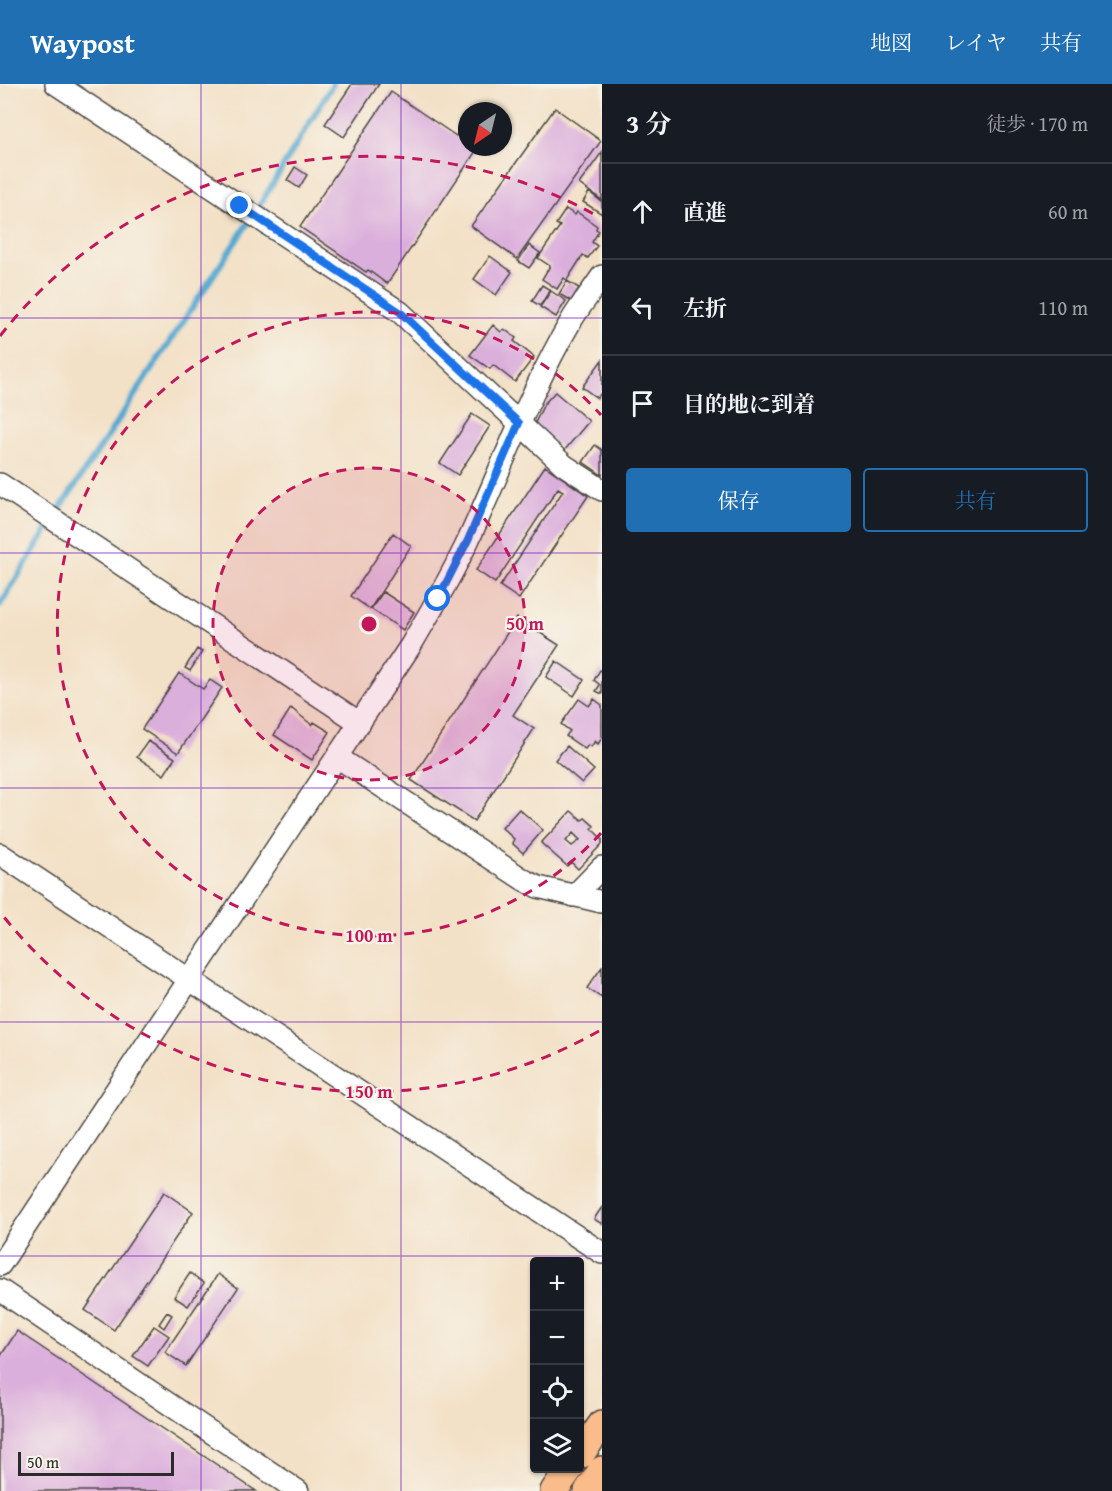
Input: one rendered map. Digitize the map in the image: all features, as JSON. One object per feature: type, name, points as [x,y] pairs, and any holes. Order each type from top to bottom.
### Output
[{"type":"main road","points":[[584,1448],[602,1424]]},
{"type":"main road","points":[[588,1491],[602,1470]]},
{"type":"main road","points":[[554,1491],[567,1473]]},
{"type":"street","points":[[56,84],[400,312],[564,465],[602,490]]},
{"type":"street","points":[[0,1265],[411,645],[468,540],[519,423],[571,321],[602,276]]},
{"type":"street","points":[[0,484],[360,723]]},
{"type":"street","points":[[337,757],[524,880],[538,887],[602,902]]},
{"type":"street","points":[[0,854],[602,1253]]},
{"type":"street","points":[[574,896],[602,867]]},
{"type":"street","points":[[0,1290],[298,1491]]},
{"type":"building","points":[[352,84],[379,84],[344,137],[325,124]]},
{"type":"building","points":[[391,92],[456,136],[458,135],[458,156],[473,156],[387,284],[300,227]]},
{"type":"building","points":[[555,108],[601,141],[517,259],[471,226]]},
{"type":"building","points":[[602,152],[602,200],[579,184]]},
{"type":"building","points":[[295,167],[307,175],[299,188],[287,180]]},
{"type":"building","points":[[589,192],[602,202],[602,214],[583,202]]},
{"type":"building","points":[[566,209],[575,215],[577,212],[597,226],[596,229],[599,231],[592,242],[597,246],[588,258],[583,255],[567,280],[564,278],[557,289],[542,279],[550,266],[538,258],[560,226],[556,224]]},
{"type":"building","points":[[529,245],[540,253],[529,268],[518,261]]},
{"type":"building","points":[[490,256],[512,272],[496,295],[474,279]]},
{"type":"building","points":[[567,281],[579,288],[571,301],[559,294]]},
{"type":"building","points":[[542,285],[550,290],[540,306],[532,301]]},
{"type":"building","points":[[551,291],[566,301],[556,317],[540,307]]},
{"type":"building","points":[[493,325],[501,332],[504,329],[516,338],[514,341],[534,357],[515,382],[493,365],[490,369],[470,355]]},
{"type":"building","points":[[602,360],[602,392],[597,398],[582,387]]},
{"type":"building","points":[[555,392],[589,421],[564,451],[534,425],[544,404]]},
{"type":"building","points":[[472,414],[490,426],[458,475],[440,463]]},
{"type":"building","points":[[595,445],[602,450],[602,475],[583,462]]},
{"type":"building","points":[[545,466],[588,496],[519,599],[500,586],[563,491],[558,488],[495,583],[476,570]]},
{"type":"building","points":[[393,533],[411,546],[370,609],[351,596]]},
{"type":"building","points":[[383,592],[414,612],[403,630],[371,609]]},
{"type":"building","points":[[517,618],[559,645],[513,715],[534,729],[474,821],[411,780]]},
{"type":"building","points":[[197,649],[202,652],[190,671],[185,668]]},
{"type":"building","points":[[556,661],[584,680],[574,696],[546,677]]},
{"type":"building","points":[[600,670],[602,671],[602,694],[596,691],[600,685],[594,680]]},
{"type":"building","points":[[179,673],[203,689],[210,680],[222,688],[178,753],[142,729]]},
{"type":"building","points":[[579,699],[589,706],[594,699],[602,705],[602,738],[598,744],[595,741],[591,747],[588,745],[585,749],[566,736],[570,731],[561,724]]},
{"type":"building","points":[[291,708],[312,725],[314,722],[330,732],[312,760],[274,735]]},
{"type":"building","points":[[148,741],[175,758],[164,775],[137,757]]},
{"type":"building","points":[[567,746],[594,770],[582,783],[555,760]]},
{"type":"building","points":[[519,809],[543,830],[523,853],[512,843],[514,839],[502,828]]},
{"type":"building","points":[[571,811],[594,826],[592,829],[602,839],[602,844],[578,869],[571,862],[567,866],[541,843]],"holes":[[[573,833],[580,840],[572,846],[566,841]]]},
{"type":"building","points":[[602,967],[602,998],[587,988]]},
{"type":"building","points":[[164,1192],[193,1212],[114,1330],[85,1310]]},
{"type":"building","points":[[602,1207],[602,1224],[594,1219]]},
{"type":"building","points":[[190,1273],[204,1283],[188,1306],[174,1297]]},
{"type":"building","points":[[218,1274],[238,1288],[186,1366],[165,1352]]},
{"type":"building","points":[[167,1312],[172,1315],[164,1328],[159,1324]]},
{"type":"building","points":[[154,1326],[169,1336],[148,1366],[133,1356]]},
{"type":"building","points":[[17,1331],[256,1491],[0,1491],[0,1357]]},
{"type":"waterway","points":[[0,605],[61,507],[261,203],[333,84]]},
{"type":"route","points":[[240,206],[400,312],[519,423],[468,540],[438,599]]}]
